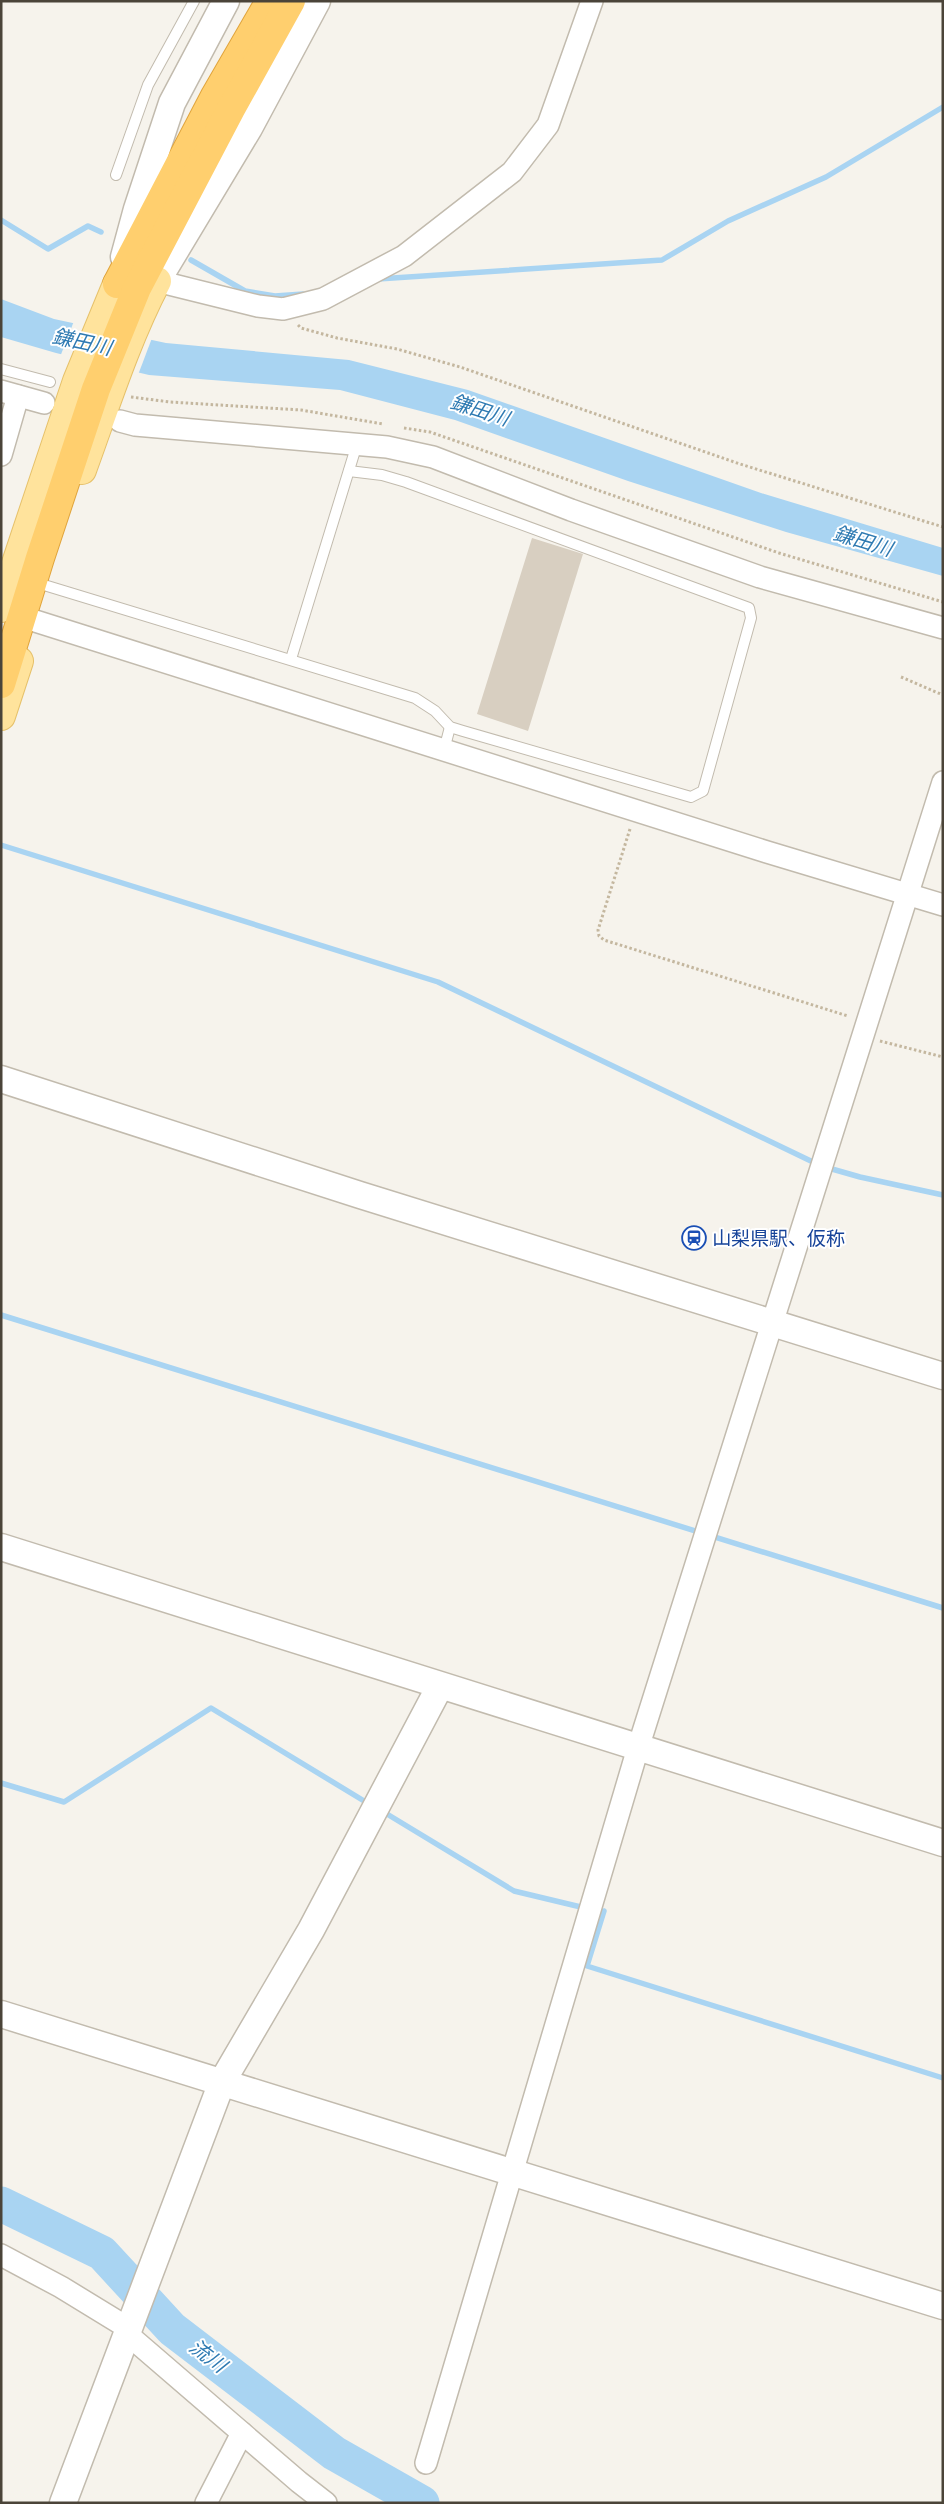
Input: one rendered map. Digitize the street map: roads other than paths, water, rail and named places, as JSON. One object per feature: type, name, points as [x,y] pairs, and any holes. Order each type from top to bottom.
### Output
[{"type":"highway","points":[[140,288],[215,96],[270,1]]},
{"type":"highway","points":[[140,288],[231,109],[291,1]]},
{"type":"highway","points":[[1,684],[95,387]]},
{"type":"main road","points":[[1,608],[95,387],[140,288]]},
{"type":"main road","points":[[1,716],[44,585],[95,387]]},
{"type":"street","points":[[140,288],[137,209],[172,103],[226,1]]},
{"type":"street","points":[[140,288],[249,128],[317,1]]},
{"type":"street","points":[[140,288],[283,309],[323,299],[404,256],[512,172],[548,125],[592,1]]},
{"type":"street","points":[[1,455],[10,394],[44,403]]},
{"type":"street","points":[[120,421],[135,425],[388,447],[433,457],[571,510],[760,577],[943,628]]},
{"type":"street","points":[[32,620],[636,809],[767,852],[943,905]]},
{"type":"street","points":[[426,2463],[514,2172],[638,1748],[943,782]]},
{"type":"street","points":[[1,1079],[360,1195],[943,1376]]},
{"type":"street","points":[[1,1547],[943,1843]]},
{"type":"street","points":[[63,2503],[222,2082],[310,1930],[440,1686]]},
{"type":"street","points":[[1,2014],[943,2306]]},
{"type":"street","points":[[1,2255],[61,2287],[128,2329],[242,2433],[326,2503]]},
{"type":"street","points":[[206,2503],[242,2433]]},
{"type":"lane","points":[[116,176],[148,86],[194,1]]},
{"type":"lane","points":[[1,370],[50,382]]},
{"type":"lane","points":[[291,659],[357,444]]},
{"type":"lane","points":[[44,585],[415,698],[435,711],[450,727],[691,797],[703,791],[751,618],[749,608],[406,482],[382,474],[349,472]]},
{"type":"lane","points":[[444,750],[450,727]]},
{"type":"water","name":"鎌田川","points":[[1,299],[54,319],[166,343],[349,360],[468,390],[761,493],[943,548],[943,576],[786,532],[628,481],[455,420],[340,390],[149,375],[56,353],[1,337]]},
{"type":"waterway","points":[[378,279],[662,260],[728,221],[826,177],[943,107]]},
{"type":"waterway","points":[[1,220],[48,249],[88,226],[101,232]]},
{"type":"waterway","points":[[191,260],[245,291],[275,296],[303,294]]},
{"type":"waterway","points":[[1,845],[438,982],[815,1163]]},
{"type":"waterway","points":[[832,1169],[943,1195]]},
{"type":"waterway","points":[[1,1315],[943,1608]]},
{"type":"waterway","points":[[1,1783],[64,1802],[211,1708],[369,1804]]},
{"type":"waterway","points":[[382,1811],[514,1891],[585,1908]]},
{"type":"waterway","points":[[604,1911],[587,1966],[943,2078]]},
{"type":"waterway","name":"流川","points":[[1,2204],[102,2253],[172,2329],[334,2453],[422,2503]]},
{"type":"place","name":"山梨県駅、仮称","points":[[694,1238]]}]
